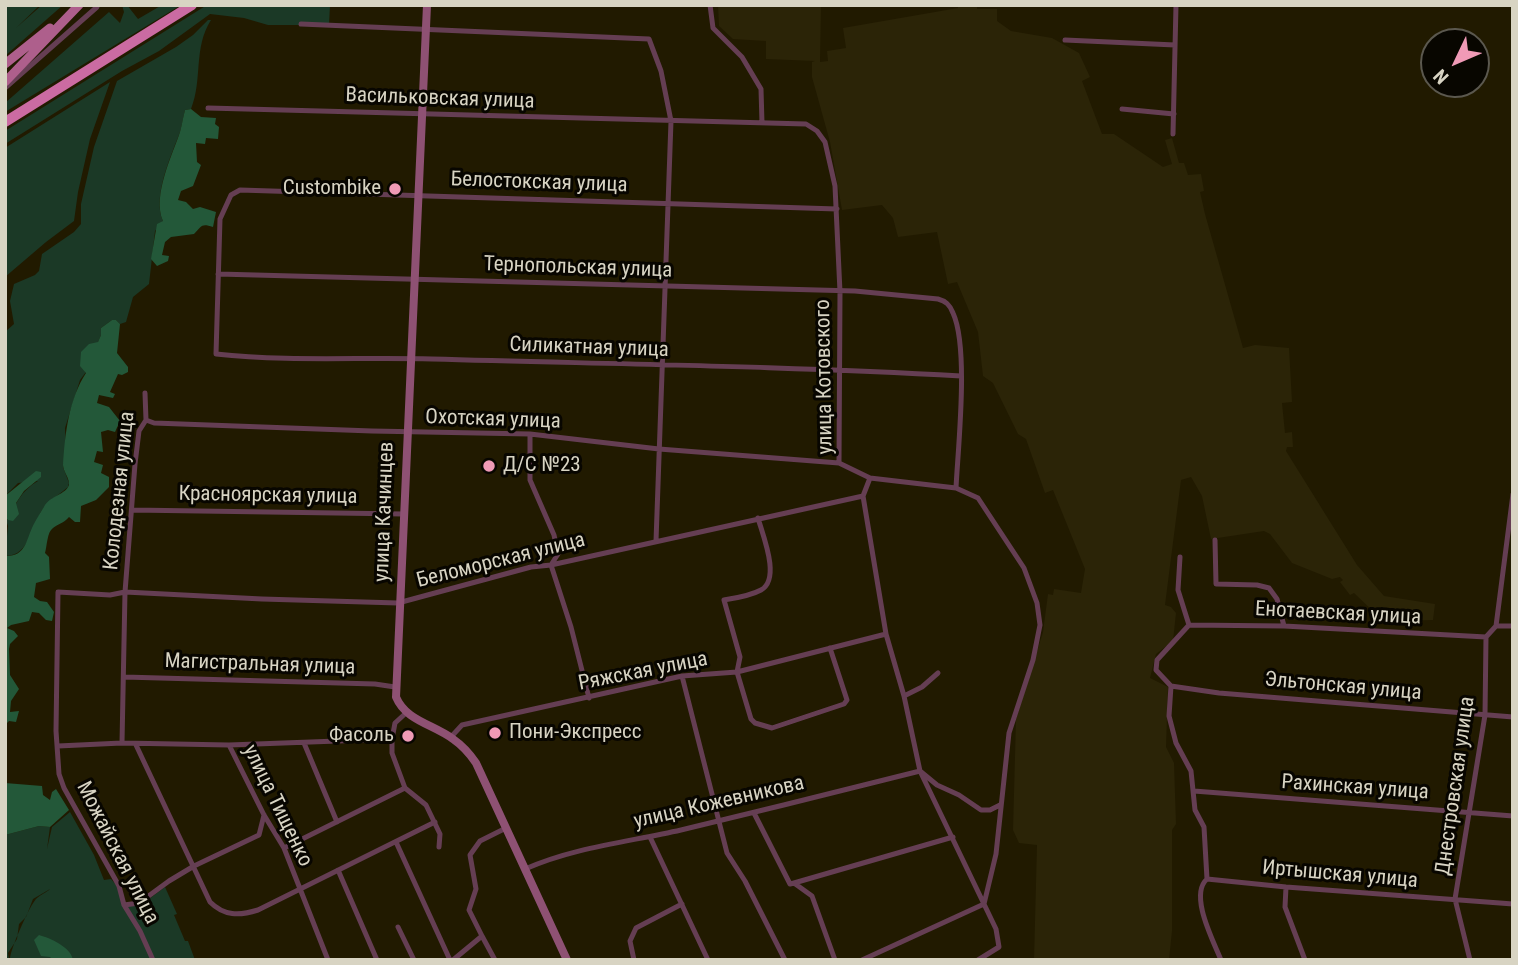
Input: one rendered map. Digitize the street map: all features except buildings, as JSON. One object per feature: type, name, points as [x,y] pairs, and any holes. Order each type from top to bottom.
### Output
[{"type":"highway","points":[[5,122],[192,5]]},
{"type":"main road","points":[[5,66],[78,5]]},
{"type":"main road","points":[[5,82],[78,5]]},
{"type":"main road","name":"улица Качинцев","points":[[406,713],[400,707],[395,687],[426,5]]},
{"type":"main road","points":[[406,713],[451,737],[466,749],[477,763],[567,960]]},
{"type":"street","points":[[710,5],[713,28],[743,57],[761,89],[762,123]]},
{"type":"street","points":[[1173,134],[1176,5]]},
{"type":"street","points":[[5,88],[97,7]]},
{"type":"street","points":[[301,24],[649,39],[662,71],[671,121],[656,541]]},
{"type":"street","points":[[1065,40],[1175,45]]},
{"type":"street","name":"Васильковская улица","points":[[208,108],[671,121]]},
{"type":"street","points":[[1122,109],[1174,114]]},
{"type":"street","name":"улица Котовского","points":[[671,121],[806,124],[817,131],[825,142],[837,209],[840,292],[839,463],[870,478]]},
{"type":"street","name":"Белостокская улица","points":[[218,274],[220,219],[231,195],[240,190],[837,209]]},
{"type":"street","name":"Тернопольская улица","points":[[218,274],[886,292],[938,299],[946,302],[954,314],[959,332],[961,376]]},
{"type":"street","name":"Силикатная улица","points":[[218,274],[216,354],[260,359],[411,358],[839,369],[961,376]]},
{"type":"street","points":[[956,488],[961,376]]},
{"type":"street","name":"Колодезная улица","points":[[122,743],[125,592],[139,431],[146,420],[145,393]]},
{"type":"street","name":"Охотская улица","points":[[146,420],[154,423],[530,434],[659,449],[839,463]]},
{"type":"street","points":[[530,434],[530,480],[554,535],[558,554],[551,565],[571,627],[589,698]]},
{"type":"street","points":[[978,960],[999,947],[996,929],[920,771],[904,696],[886,634],[863,496],[870,478],[956,488],[978,498],[1024,568],[1037,603],[1040,625],[1038,637],[1009,733],[996,854],[984,904]]},
{"type":"street","points":[[1486,637],[1496,626],[1513,494]]},
{"type":"street","name":"Беломорская улица","points":[[58,592],[110,595],[125,592],[398,603],[531,567],[551,565],[863,496]]},
{"type":"street","name":"Красноярская улица","points":[[132,510],[404,514]]},
{"type":"street","points":[[758,518],[771,566],[771,579],[764,589],[724,600],[740,657],[737,671],[751,719],[755,723],[772,728],[844,704],[847,700],[830,648]]},
{"type":"street","points":[[1215,540],[1216,584],[1269,588],[1277,598],[1284,626]]},
{"type":"street","points":[[1180,557],[1178,590],[1189,625],[1157,660],[1156,670],[1171,687],[1169,716],[1176,743],[1191,771],[1195,810],[1204,827],[1207,878],[1201,884],[1199,894],[1203,915],[1221,960]]},
{"type":"street","name":"Можайская улица","points":[[58,592],[56,731],[59,774],[64,788],[119,886],[124,905],[140,931],[152,960]]},
{"type":"street","name":"Енотаевская улица","points":[[1189,625],[1284,626],[1486,637]]},
{"type":"street","points":[[1496,626],[1513,626]]},
{"type":"street","name":"Ряжская улица","points":[[451,737],[462,724],[682,676],[737,671],[886,634]]},
{"type":"street","name":"Днестровская улица","points":[[1470,960],[1455,899],[1485,715],[1486,637]]},
{"type":"street","points":[[904,696],[922,687],[938,673]]},
{"type":"street","points":[[682,676],[727,853],[745,881],[785,960]]},
{"type":"street","name":"Магистральная улица","points":[[124,677],[375,684],[395,687]]},
{"type":"street","name":"Эльтонская улица","points":[[1171,687],[1513,718]]},
{"type":"street","points":[[406,713],[395,723],[392,753],[405,788],[426,804],[440,835],[439,847]]},
{"type":"street","points":[[58,746],[392,740]]},
{"type":"street","points":[[304,743],[337,822]]},
{"type":"street","points":[[136,745],[210,902],[220,912],[246,914],[300,891],[435,822]]},
{"type":"street","name":"улица Тищенко","points":[[229,745],[264,816],[284,848],[328,960]]},
{"type":"street","points":[[920,771],[937,785],[960,795],[981,810],[990,810],[1000,805]]},
{"type":"street","name":"улица Кожевникова","points":[[525,869],[557,856],[594,846],[650,837],[920,771]]},
{"type":"street","points":[[284,848],[405,788]]},
{"type":"street","name":"Рахинская улица","points":[[1194,791],[1513,816]]},
{"type":"street","points":[[754,813],[790,884],[953,837]]},
{"type":"street","points":[[124,905],[139,903],[194,866],[259,835],[264,816]]},
{"type":"street","points":[[495,960],[469,910],[476,889],[470,855],[480,841],[506,828]]},
{"type":"street","points":[[650,837],[708,960]]},
{"type":"street","points":[[396,842],[451,960],[482,936]]},
{"type":"street","points":[[338,870],[377,960]]},
{"type":"street","name":"Иртышская улица","points":[[1207,878],[1286,887],[1513,904]]},
{"type":"street","points":[[794,883],[812,896],[835,960]]},
{"type":"street","points":[[1286,887],[1285,907],[1305,960]]},
{"type":"street","points":[[634,960],[630,942],[636,928],[682,904]]},
{"type":"street","points":[[862,960],[984,904]]},
{"type":"street","points":[[398,926],[414,960]]},
{"type":"shaded area","points":[[718,5],[821,5],[820,62],[828,61],[827,51],[846,48],[843,28],[958,8],[958,5],[997,9],[997,21],[1011,31],[1052,38],[1079,53],[1090,77],[1082,81],[1102,134],[1114,134],[1163,167],[1172,164],[1165,140],[1172,138],[1179,163],[1184,163],[1188,175],[1201,174],[1204,191],[1200,192],[1205,214],[1243,348],[1255,345],[1289,348],[1292,402],[1282,403],[1285,433],[1292,432],[1293,447],[1287,447],[1286,451],[1357,565],[1384,596],[1435,604],[1433,620],[1395,621],[1379,617],[1354,593],[1350,595],[1340,582],[1343,580],[1340,577],[1332,579],[1292,563],[1270,534],[1264,531],[1211,539],[1202,496],[1191,477],[1181,480],[1165,605],[1176,613],[1173,641],[1156,654],[1150,678],[1168,687],[1166,747],[1174,763],[1176,824],[1172,830],[1172,931],[1169,960],[1034,960],[1037,845],[1019,843],[1013,830],[1016,719],[1043,632],[1048,594],[1053,595],[1054,589],[1081,593],[1085,569],[1053,490],[1045,493],[1026,439],[1018,434],[993,383],[983,376],[978,332],[957,282],[948,284],[937,232],[898,237],[893,218],[882,205],[842,210],[830,142],[812,77],[812,62],[815,61],[766,59],[766,41],[733,39],[719,26]]},
{"type":"green space","points":[[5,5],[40,5],[16,28],[42,5],[63,5],[5,56]]},
{"type":"green space","points":[[122,5],[127,5],[138,19],[162,5],[181,5],[5,112],[5,103],[109,12],[120,23],[124,12]]},
{"type":"green space","points":[[207,5],[330,5],[329,25],[268,25],[244,18],[210,14],[159,51],[5,144],[5,131]]},
{"type":"green space","points":[[211,20],[202,42],[195,98],[191,109],[185,110],[161,189],[160,211],[163,221],[155,231],[149,284],[133,297],[126,322],[120,324],[112,320],[101,328],[101,335],[80,380],[65,428],[66,453],[63,467],[68,487],[46,505],[21,550],[5,556],[8,526],[5,517],[8,520],[20,498],[38,481],[18,483],[5,496],[5,332],[14,324],[10,301],[14,284],[35,275],[39,271],[42,254],[81,224],[81,204],[94,147],[117,81],[176,47]]},
{"type":"green space","points":[[110,82],[90,139],[74,221],[5,277],[5,148]]},
{"type":"green space","points":[[191,109],[201,117],[216,118],[215,124],[219,127],[218,139],[206,138],[205,144],[196,143],[197,162],[201,165],[193,186],[181,191],[178,200],[186,202],[193,209],[200,207],[216,212],[213,227],[204,225],[194,234],[171,237],[165,242],[162,255],[169,256],[168,261],[157,266],[151,259],[157,224],[163,221],[160,211],[161,188],[185,110]]},
{"type":"green space","points":[[116,320],[120,324],[117,353],[128,367],[128,372],[118,374],[110,392],[115,394],[113,398],[99,395],[97,403],[109,407],[120,421],[115,432],[101,432],[103,452],[97,451],[94,462],[103,465],[101,473],[109,477],[109,487],[96,500],[81,506],[80,522],[69,517],[50,533],[45,553],[49,557],[50,579],[36,583],[34,597],[47,602],[54,612],[52,621],[32,612],[29,621],[7,628],[18,636],[9,649],[10,675],[19,689],[11,701],[10,712],[19,711],[16,722],[9,721],[5,725],[5,556],[21,551],[45,505],[69,485],[63,467],[64,453],[72,405],[86,373],[80,366],[81,352],[89,344],[98,342],[101,328]]},
{"type":"green space","points":[[36,471],[41,472],[41,477],[24,491],[16,503],[19,514],[13,521],[8,520],[5,517],[5,496]]},
{"type":"green space","points":[[5,783],[42,786],[43,795],[50,800],[56,789],[69,810],[50,827],[39,826],[5,835]]},
{"type":"green space","points":[[70,812],[94,855],[104,880],[111,879],[117,886],[124,905],[141,905],[165,887],[177,914],[174,915],[195,960],[10,959],[15,943],[8,953],[9,959],[5,960],[5,835],[39,826],[50,827],[47,849],[52,827]],"holes":[[[50,889],[37,898],[27,914],[33,899]]]},
{"type":"green space","points":[[39,935],[64,947],[73,960],[53,960],[41,956],[34,940]]},
{"type":"place","name":"Custombike","points":[[395,189]]},
{"type":"place","name":"Д/С №23","points":[[489,466]]},
{"type":"place","name":"Пони-Экспресс","points":[[495,733]]},
{"type":"place","name":"Фасоль","points":[[408,736]]}]
